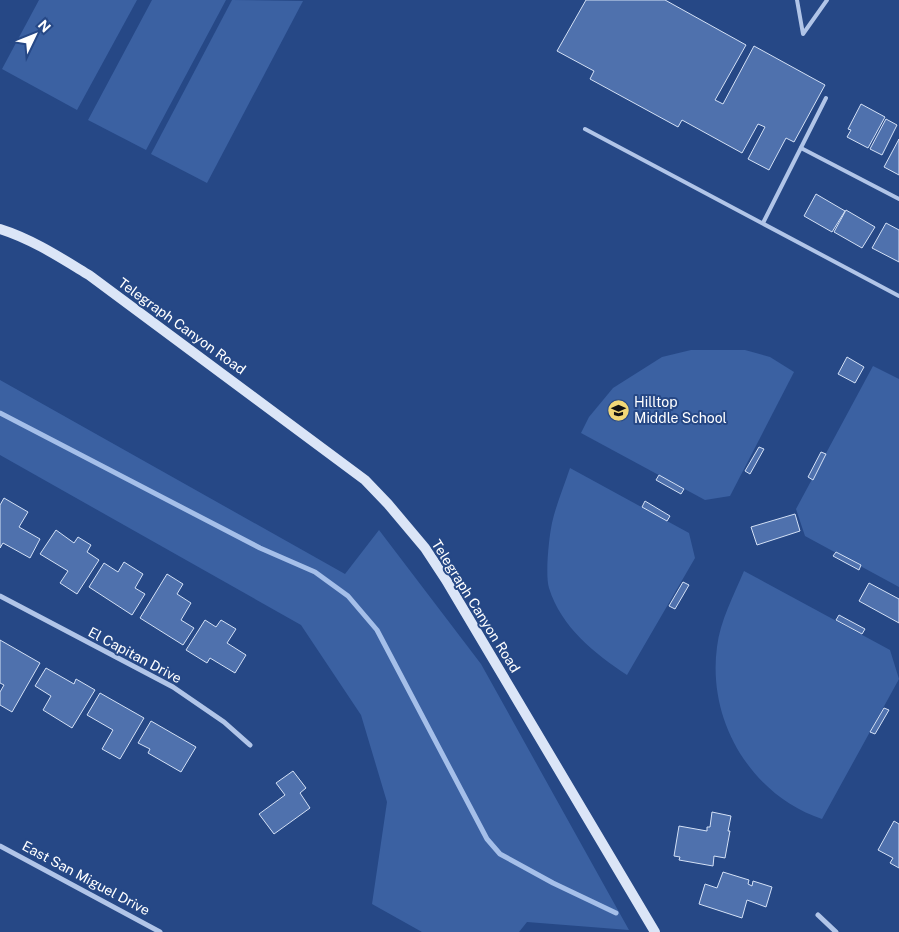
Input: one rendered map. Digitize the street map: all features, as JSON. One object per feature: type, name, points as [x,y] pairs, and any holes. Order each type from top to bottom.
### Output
[{"type":"street","name":"Telegraph Canyon Road","points":[[0,229],[14,233],[47,250],[89,275],[326,449],[365,480],[388,504],[425,548],[446,580],[655,932]]},
{"type":"street","name":"El Capitan Drive","points":[[0,596],[174,687],[224,722],[250,745]]},
{"type":"street","name":"East San Miguel Drive","points":[[0,846],[160,932]]},
{"type":"street","points":[[818,915],[836,932]]},
{"type":"lane","points":[[797,0],[803,34],[827,0]]},
{"type":"lane","points":[[763,223],[826,98]]},
{"type":"lane","points":[[585,128],[899,296]]},
{"type":"lane","points":[[801,148],[899,199]]},
{"type":"shaded area","points":[[39,0],[137,0],[77,110],[2,69]]},
{"type":"shaded area","points":[[152,0],[226,0],[146,150],[88,120]]},
{"type":"shaded area","points":[[232,0],[303,1],[207,183],[151,154]]},
{"type":"shaded area","points":[[691,350],[745,350],[770,357],[794,372],[730,496],[705,500],[581,433],[589,417],[613,388],[662,357]]},
{"type":"shaded area","points":[[873,366],[899,379],[899,587],[805,536],[796,509]]},
{"type":"shaded area","points":[[0,380],[345,574],[379,530],[481,664],[629,930],[527,922],[519,932],[422,932],[372,904],[387,802],[361,715],[301,625],[0,455]]},
{"type":"shaded area","points":[[570,468],[689,533],[695,558],[627,675],[591,649],[580,638],[562,615],[554,602],[549,588],[547,565],[551,529]]},
{"type":"shaded area","points":[[744,571],[890,650],[899,679],[822,819],[797,808],[774,792],[755,774],[739,752],[727,728],[719,702],[716,675],[717,647],[724,618]]},
{"type":"building","points":[[586,0],[665,0],[746,45],[715,100],[723,104],[754,46],[825,85],[794,142],[786,138],[769,170],[748,159],[765,127],[758,124],[742,153],[682,120],[678,127],[590,79],[594,71],[557,51]]},
{"type":"building","points":[[861,104],[885,117],[868,148],[847,137],[851,130],[848,129]]},
{"type":"building","points":[[886,119],[897,125],[882,155],[870,149]]},
{"type":"building","points":[[899,139],[899,175],[884,167]]},
{"type":"building","points":[[816,194],[845,211],[832,232],[804,216]]},
{"type":"building","points":[[846,210],[875,227],[862,248],[834,232]]},
{"type":"building","points":[[886,223],[899,230],[899,262],[872,248]]},
{"type":"building","points":[[847,357],[864,367],[855,383],[838,374]]},
{"type":"building","points":[[759,447],[764,449],[750,474],[745,471]]},
{"type":"building","points":[[821,452],[826,454],[813,480],[808,477]]},
{"type":"building","points":[[659,475],[684,489],[681,494],[656,480]]},
{"type":"building","points":[[4,498],[28,512],[19,527],[40,539],[30,558],[3,543],[0,548],[0,505]]},
{"type":"building","points":[[645,501],[670,516],[667,521],[642,507]]},
{"type":"building","points":[[795,514],[800,531],[757,545],[751,527]]},
{"type":"building","points":[[56,530],[74,543],[78,537],[91,545],[87,552],[99,560],[77,594],[60,583],[68,571],[40,554]]},
{"type":"building","points":[[836,552],[861,565],[859,570],[833,556]]},
{"type":"building","points":[[124,562],[143,574],[135,588],[145,594],[132,615],[89,587],[104,563],[118,572]]},
{"type":"building","points":[[167,574],[183,584],[177,594],[191,603],[181,620],[194,628],[183,645],[140,618]]},
{"type":"building","points":[[683,582],[689,585],[675,609],[669,606]]},
{"type":"building","points":[[869,583],[899,599],[899,623],[859,601]]},
{"type":"building","points":[[839,615],[865,629],[862,634],[836,620]]},
{"type":"building","points":[[205,620],[216,627],[221,620],[236,629],[227,643],[246,655],[235,673],[210,658],[207,663],[186,650]]},
{"type":"building","points":[[0,640],[40,663],[12,712],[0,705],[0,692],[4,685],[0,683]]},
{"type":"building","points":[[46,668],[74,684],[76,679],[95,690],[72,728],[43,710],[51,696],[35,686]]},
{"type":"building","points":[[100,693],[144,718],[120,759],[102,749],[113,730],[87,715]]},
{"type":"building","points":[[884,708],[889,710],[875,734],[870,732]]},
{"type":"building","points":[[151,721],[196,747],[181,772],[148,753],[150,749],[138,743]]},
{"type":"building","points":[[293,771],[306,788],[300,793],[310,808],[274,834],[259,814],[285,795],[276,783]]},
{"type":"building","points":[[712,812],[731,816],[725,858],[714,856],[713,866],[679,860],[680,857],[674,856],[679,826],[707,831],[707,827],[710,827]]},
{"type":"building","points":[[894,821],[899,824],[899,868],[890,863],[893,858],[878,850]]},
{"type":"building","points":[[723,872],[749,880],[748,884],[752,886],[753,881],[772,887],[766,907],[747,900],[742,918],[699,904],[705,884],[717,888]]},
{"type":"waterway","points":[[0,413],[260,548],[315,572],[348,596],[377,630],[487,839],[500,854],[553,883],[616,913]]},
{"type":"place","name":"Hilltop Middle School","points":[[618,410]]}]
